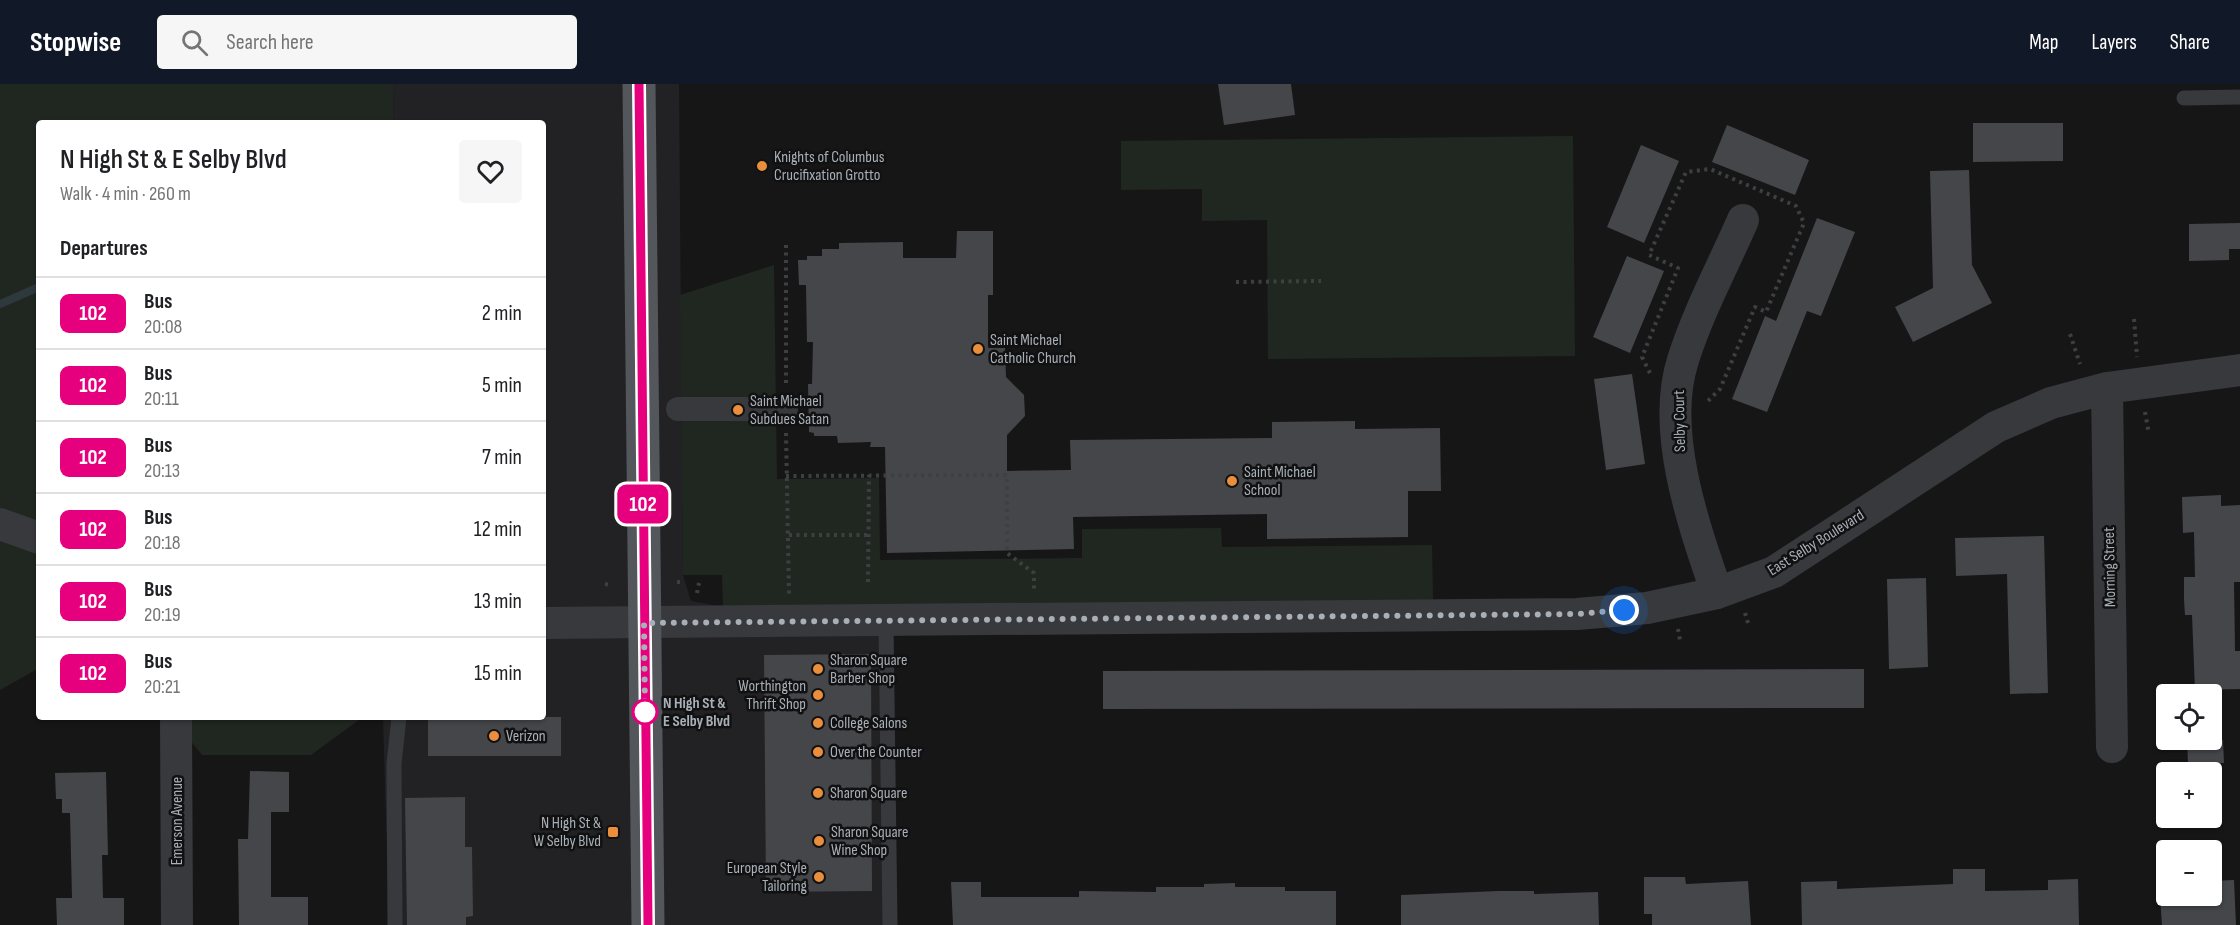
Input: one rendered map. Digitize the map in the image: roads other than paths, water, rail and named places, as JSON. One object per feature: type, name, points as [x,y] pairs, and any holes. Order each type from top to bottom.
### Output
[{"type":"main road","points":[[639,84],[648,925]]},
{"type":"street","name":"Selby Court","points":[[1717,593],[1704,556],[1678,450],[1676,400],[1683,361],[1743,220]]},
{"type":"street","name":"East Selby Boulevard","points":[[546,623],[1577,614],[1647,608],[1717,593],[1774,572],[1996,427],[2051,404],[2095,381],[2240,370]]},
{"type":"street","name":"Morning Street","points":[[2095,381],[2112,747]]},
{"type":"street","points":[[678,409],[786,409]]},
{"type":"street","points":[[0,524],[36,537]]},
{"type":"street","name":"Emerson Avenue","points":[[176,720],[177,925]]},
{"type":"lane","points":[[2184,98],[2240,97]]},
{"type":"lane","points":[[886,621],[890,925]]},
{"type":"lane","points":[[395,925],[394,765],[399,720]]},
{"type":"waterway","points":[[0,304],[36,288]]},
{"type":"place","name":"Knights of Columbus Crucifixation Grotto","points":[[762,166]]},
{"type":"place","name":"Saint Michael Catholic Church","points":[[978,349]]},
{"type":"place","name":"Saint Michael Subdues Satan","points":[[738,410]]},
{"type":"place","name":"Saint Michael School","points":[[1232,481]]},
{"type":"place","name":"Sharon Square Barber Shop","points":[[818,669]]},
{"type":"place","name":"Worthington Thrift Shop","points":[[818,695]]},
{"type":"place","name":"N High St & E Selby Blvd","points":[[645,712]]},
{"type":"place","name":"College Salons","points":[[818,723]]},
{"type":"place","name":"Verizon","points":[[494,736]]},
{"type":"place","name":"Over the Counter","points":[[818,752]]},
{"type":"place","name":"Sharon Square","points":[[818,793]]},
{"type":"place","name":"N High St & W Selby Blvd","points":[[613,832]]},
{"type":"place","name":"Sharon Square Wine Shop","points":[[819,841]]},
{"type":"place","name":"European Style Tailoring","points":[[819,877]]}]
